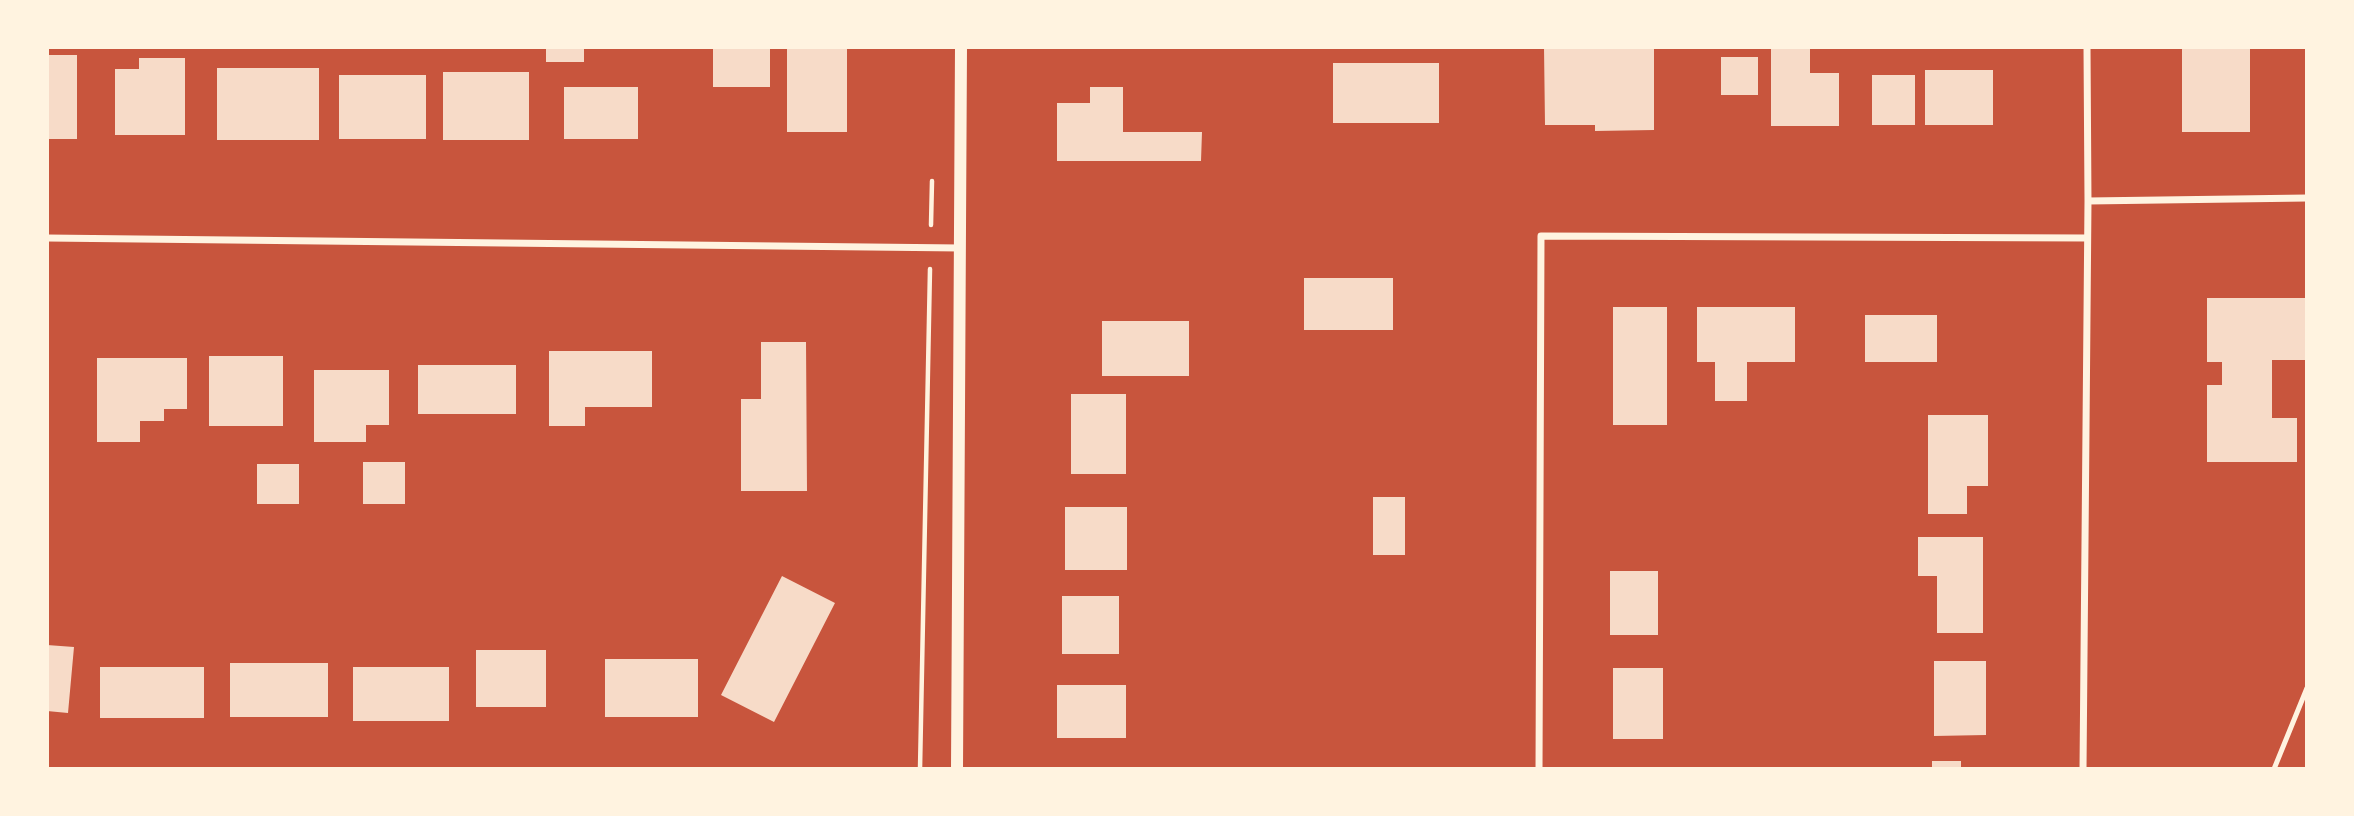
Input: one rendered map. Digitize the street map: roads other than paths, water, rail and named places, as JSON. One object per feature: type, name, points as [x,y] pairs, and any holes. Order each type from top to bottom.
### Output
[{"type":"street","points":[[957,769],[961,47]]},
{"type":"street","points":[[2084,769],[2087,47]]},
{"type":"street","points":[[2088,201],[2307,198]]},
{"type":"street","points":[[1539,769],[1541,236],[2087,238]]},
{"type":"street","points":[[47,238],[960,248]]},
{"type":"lane","points":[[2274,769],[2307,688]]}]
